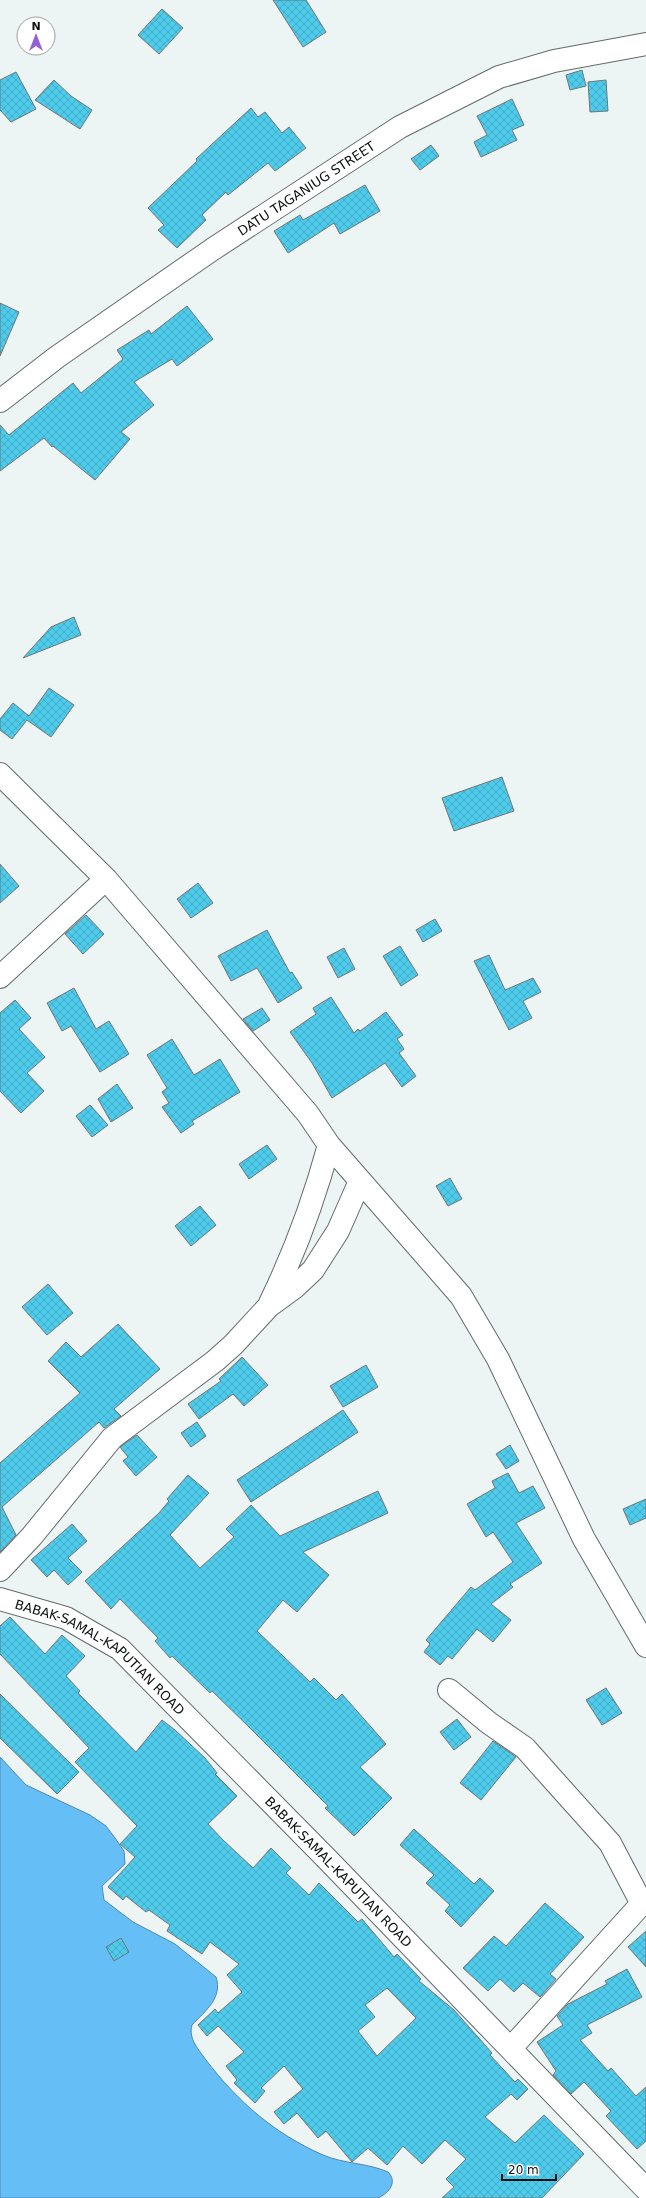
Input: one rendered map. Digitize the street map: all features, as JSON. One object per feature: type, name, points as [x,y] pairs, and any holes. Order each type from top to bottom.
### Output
[{"type":"street","name":"DATU TAGANIUG STREET","points":[[0,401],[57,357],[207,253],[400,127],[458,96],[499,77],[554,61],[607,49],[646,44]]},
{"type":"street","points":[[0,774],[106,879],[308,1114],[329,1145],[461,1296],[498,1359],[584,1539],[646,1646]]},
{"type":"street","points":[[0,977],[106,879]]},
{"type":"street","points":[[269,1306],[290,1262],[319,1182],[329,1145]]},
{"type":"street","points":[[0,1570],[32,1536],[112,1438],[215,1361],[233,1345],[269,1306],[295,1287],[313,1270],[338,1231],[360,1181]]},
{"type":"street","name":"BABAK-SAMAL-KAPUTIAN ROAD","points":[[0,1599],[66,1618],[120,1649],[327,1859],[646,2189]]},
{"type":"street","points":[[449,1690],[489,1723],[525,1748],[610,1843],[644,1902],[511,2048]]},
{"type":"water","points":[[0,1757],[26,1785],[90,1815],[106,1826],[124,1851],[125,1864],[102,1886],[104,1900],[133,1922],[175,1944],[216,1977],[218,1985],[215,1998],[212,2004],[192,2025],[191,2030],[193,2040],[197,2048],[231,2090],[273,2127],[306,2147],[331,2158],[388,2172],[391,2176],[392,2183],[391,2187],[386,2193],[378,2198],[0,2198]]},
{"type":"building","points":[[273,0],[306,0],[326,32],[303,47]]},
{"type":"building","points":[[162,9],[183,28],[159,54],[138,35]]},
{"type":"building","points":[[582,70],[586,86],[570,90],[566,75]]},
{"type":"building","points":[[16,72],[36,109],[11,122],[0,110],[0,80]]},
{"type":"building","points":[[54,80],[71,96],[92,110],[80,129],[35,100]]},
{"type":"building","points":[[606,80],[608,111],[590,112],[588,82]]},
{"type":"building","points":[[512,99],[524,125],[512,130],[517,140],[481,157],[474,142],[487,135],[477,116]]},
{"type":"building","points":[[251,108],[258,117],[265,112],[282,133],[289,127],[306,148],[275,171],[268,163],[228,195],[226,192],[202,215],[206,220],[177,248],[158,230],[164,225],[148,208],[197,161],[196,159]]},
{"type":"building","points":[[431,145],[439,156],[420,170],[411,159]]},
{"type":"building","points":[[365,185],[380,211],[340,234],[334,223],[288,253],[274,231],[300,215],[303,220]]},
{"type":"building","points":[[0,303],[19,312],[0,356]]},
{"type":"building","points":[[187,306],[213,339],[177,366],[172,359],[134,382],[154,405],[121,432],[130,439],[95,480],[53,446],[52,447],[44,438],[0,471],[0,425],[9,435],[73,383],[81,393],[123,359],[117,350],[149,330],[151,334]]},
{"type":"building","points":[[74,617],[81,635],[23,658],[51,627]]},
{"type":"building","points":[[49,688],[74,705],[51,737],[27,720],[12,739],[0,730],[0,719],[13,703],[29,716]]},
{"type":"building","points":[[502,777],[514,811],[454,831],[442,798]]},
{"type":"building","points":[[0,864],[19,886],[0,903]]},
{"type":"building","points":[[198,883],[213,903],[191,918],[177,899]]},
{"type":"building","points":[[86,915],[104,934],[83,954],[65,934]]},
{"type":"building","points":[[435,919],[442,931],[423,942],[416,930]]},
{"type":"building","points":[[267,930],[290,973],[292,972],[302,988],[278,1003],[257,968],[231,981],[218,956]]},
{"type":"building","points":[[400,946],[418,975],[401,986],[383,956]]},
{"type":"building","points":[[344,948],[355,969],[338,978],[327,957]]},
{"type":"building","points":[[489,955],[505,990],[533,978],[541,992],[523,1001],[532,1018],[509,1030],[474,961]]},
{"type":"building","points":[[74,988],[96,1029],[109,1021],[129,1054],[100,1072],[71,1026],[62,1031],[47,1003]]},
{"type":"building","points":[[331,997],[354,1033],[358,1029],[360,1031],[386,1012],[403,1035],[397,1039],[404,1049],[399,1053],[416,1076],[402,1087],[385,1063],[332,1098],[312,1063],[290,1032],[316,1014],[313,1008]]},
{"type":"building","points":[[15,1000],[31,1018],[19,1029],[45,1057],[27,1073],[44,1091],[21,1113],[0,1091],[0,1013]]},
{"type":"building","points":[[262,1008],[270,1020],[253,1031],[243,1019]]},
{"type":"building","points":[[172,1039],[194,1075],[220,1059],[240,1092],[192,1121],[194,1124],[181,1133],[162,1107],[169,1103],[162,1092],[167,1088],[147,1055]]},
{"type":"building","points":[[117,1084],[133,1108],[111,1122],[98,1099]]},
{"type":"building","points":[[90,1105],[108,1125],[92,1137],[76,1116]]},
{"type":"building","points":[[267,1145],[277,1159],[249,1179],[239,1164]]},
{"type":"building","points":[[450,1178],[462,1199],[448,1206],[436,1186]]},
{"type":"building","points":[[200,1206],[216,1225],[191,1246],[175,1226]]},
{"type":"building","points":[[48,1284],[73,1313],[47,1335],[22,1307]]},
{"type":"building","points":[[118,1324],[160,1369],[114,1409],[121,1416],[104,1428],[99,1422],[2,1507],[16,1535],[0,1552],[0,1463],[80,1393],[48,1361],[66,1342],[81,1357]]},
{"type":"building","points":[[242,1357],[268,1385],[244,1406],[233,1394],[199,1419],[188,1404],[221,1381],[219,1379]]},
{"type":"building","points":[[366,1365],[378,1387],[343,1407],[330,1386]]},
{"type":"building","points":[[343,1410],[358,1432],[251,1502],[237,1480]]},
{"type":"building","points":[[197,1422],[206,1436],[191,1447],[181,1433]]},
{"type":"building","points":[[137,1435],[157,1457],[136,1476],[123,1461],[128,1457],[120,1447]]},
{"type":"building","points":[[510,1445],[519,1461],[506,1469],[496,1454]]},
{"type":"building","points":[[508,1473],[519,1493],[533,1486],[545,1508],[516,1523],[542,1563],[510,1584],[513,1587],[491,1604],[511,1620],[493,1642],[477,1629],[452,1659],[448,1656],[440,1665],[424,1652],[430,1644],[426,1640],[471,1587],[475,1590],[513,1562],[493,1532],[486,1537],[467,1504],[495,1488],[492,1481]]},
{"type":"building","points":[[188,1475],[209,1493],[170,1535],[200,1568],[234,1537],[226,1529],[251,1505],[280,1536],[378,1491],[388,1513],[303,1552],[329,1575],[297,1612],[283,1600],[257,1631],[310,1682],[314,1678],[336,1700],[342,1694],[386,1744],[360,1767],[392,1798],[354,1836],[325,1808],[328,1806],[212,1691],[210,1693],[172,1656],[170,1658],[155,1641],[158,1638],[120,1599],[111,1609],[85,1581],[159,1513],[169,1501],[167,1499]]},
{"type":"building","points":[[646,1499],[646,1518],[630,1525],[623,1509]]},
{"type":"building","points":[[72,1524],[87,1541],[68,1558],[82,1572],[68,1585],[54,1570],[47,1577],[31,1560]]},
{"type":"building","points":[[10,1617],[45,1654],[62,1635],[85,1656],[66,1676],[80,1691],[78,1693],[136,1752],[162,1720],[175,1730],[205,1758],[217,1773],[215,1774],[237,1796],[208,1824],[223,1840],[253,1868],[271,1848],[291,1868],[286,1873],[309,1895],[319,1883],[358,1922],[362,1919],[394,1957],[397,1954],[421,1979],[419,1981],[454,2010],[492,2053],[490,2055],[515,2082],[518,2079],[528,2089],[517,2100],[511,2094],[485,2117],[515,2143],[544,2115],[584,2154],[542,2198],[442,2198],[454,2187],[446,2179],[466,2159],[445,2140],[422,2164],[403,2146],[387,2165],[368,2148],[352,2162],[326,2131],[318,2138],[297,2113],[284,2124],[274,2112],[303,2089],[284,2066],[261,2088],[265,2091],[255,2103],[234,2083],[237,2080],[226,2066],[244,2052],[218,2026],[207,2036],[198,2025],[215,2009],[218,2013],[242,1992],[227,1975],[239,1964],[210,1942],[202,1954],[167,1931],[170,1925],[149,1910],[146,1912],[126,1896],[123,1900],[108,1887],[135,1857],[120,1844],[137,1826],[75,1762],[89,1748],[0,1654],[0,1626]],"holes":[[[387,1988],[416,2018],[377,2056],[358,2031],[375,2017],[365,2005]]]},
{"type":"building","points":[[606,1688],[622,1713],[602,1725],[586,1700]]},
{"type":"building","points":[[0,1694],[79,1772],[57,1794],[0,1738]]},
{"type":"building","points":[[457,1719],[471,1737],[454,1750],[440,1732]]},
{"type":"building","points":[[493,1741],[516,1757],[481,1800],[460,1783]]},
{"type":"building","points":[[414,1829],[474,1884],[480,1878],[494,1891],[461,1927],[445,1911],[450,1905],[426,1883],[434,1875],[400,1845]]},
{"type":"building","points":[[545,1903],[584,1937],[550,1974],[556,1979],[540,1997],[523,1983],[514,1992],[500,1979],[488,1991],[463,1968],[494,1936],[506,1946]]},
{"type":"building","points":[[646,1931],[646,1967],[628,1947]]},
{"type":"building","points":[[121,1938],[129,1952],[114,1961],[106,1947]]},
{"type":"building","points":[[627,1969],[642,1997],[587,2025],[592,2033],[580,2040],[608,2071],[611,2068],[636,2096],[646,2087],[646,2141],[637,2149],[606,2116],[611,2111],[584,2082],[571,2094],[553,2075],[556,2071],[537,2042],[563,2025],[557,2016],[568,2004],[607,1984],[605,1981]]}]
